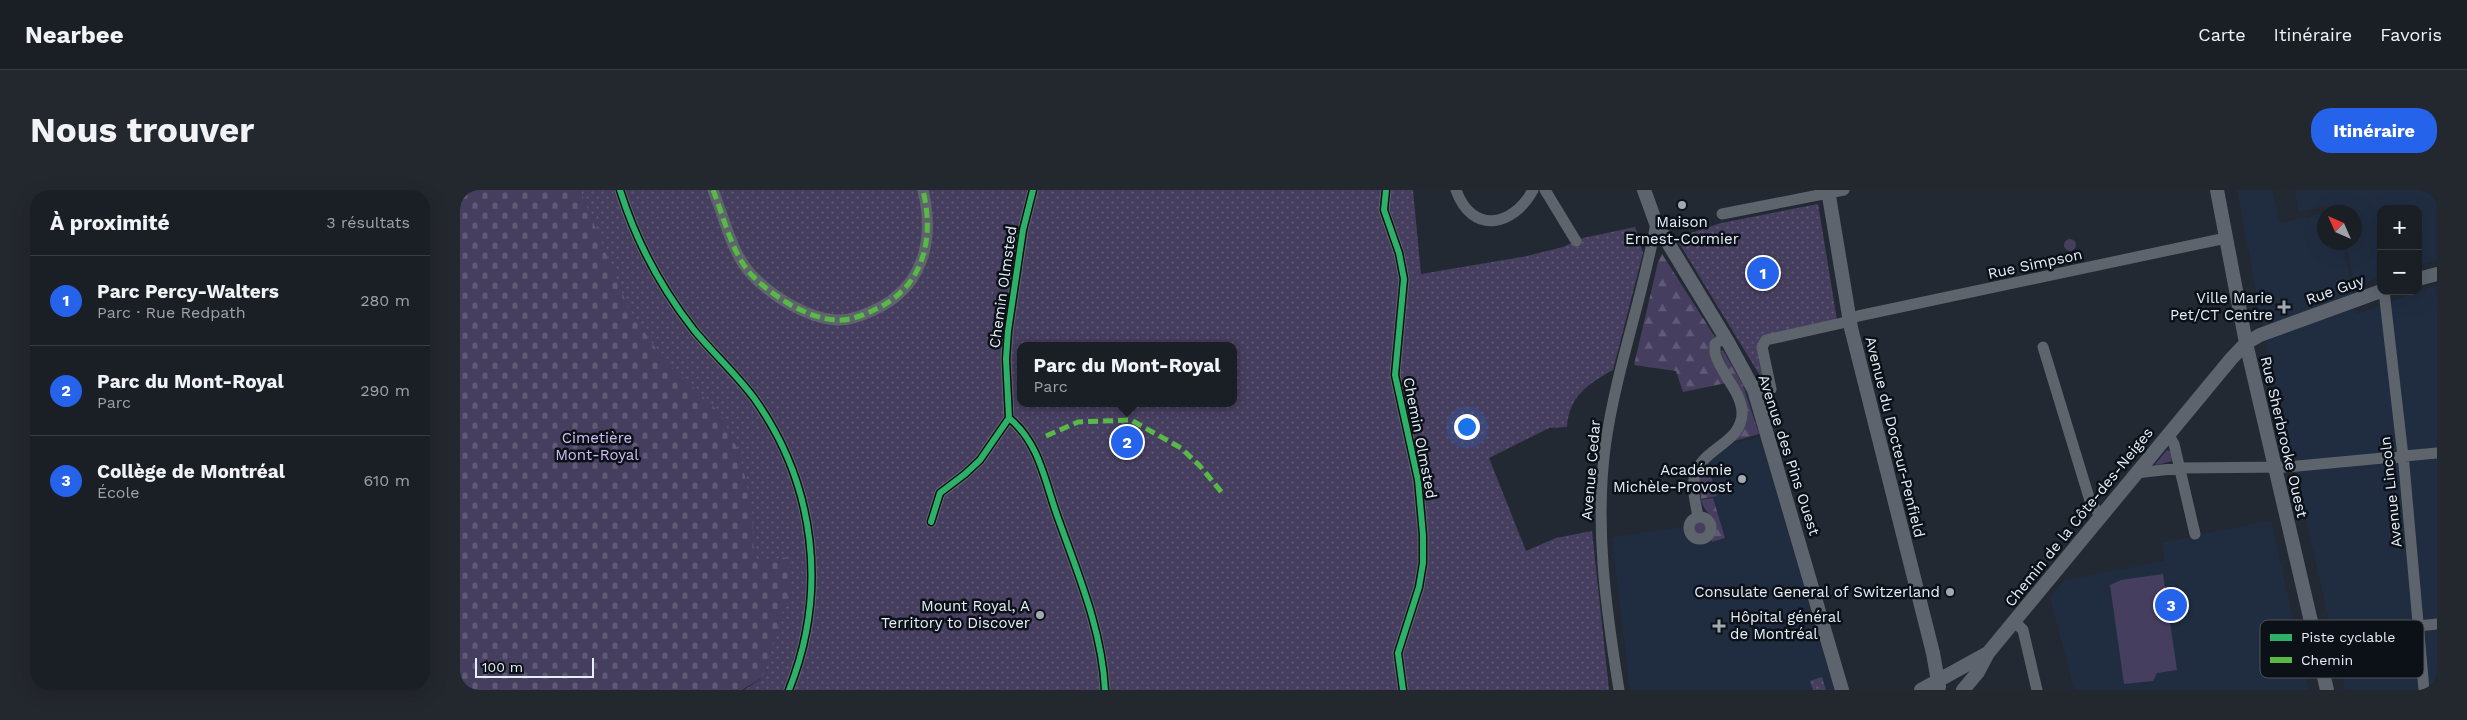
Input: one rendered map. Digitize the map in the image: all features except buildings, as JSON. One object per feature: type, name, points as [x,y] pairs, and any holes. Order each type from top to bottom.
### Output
[{"type":"main road","name":"Avenue des Pins Ouest","points":[[1644,190],[1656,222],[1725,337],[1756,396],[1842,690]]},
{"type":"main road","name":"Rue Sherbrooke Ouest","points":[[2217,190],[2246,343],[2311,620]]},
{"type":"main road","name":"Avenue du Docteur-Penfield","points":[[1828,192],[1850,320],[1939,685]]},
{"type":"main road","points":[[2422,278],[2437,274]]},
{"type":"main road","name":"Rue Guy","points":[[2246,343],[2260,335],[2377,293]]},
{"type":"main road","name":"Chemin de la Côte-des-Neiges","points":[[1921,690],[1939,685],[1988,653],[2168,434],[2246,343]]},
{"type":"main road","points":[[1964,690],[1978,672],[1988,653]]},
{"type":"street","points":[[620,190],[639,240],[664,286],[696,331],[755,399],[780,441],[795,474]]},
{"type":"street","points":[[625,190],[644,240],[668,285],[689,316],[759,399],[790,453],[809,533],[812,582],[811,612],[806,639],[789,690]]},
{"type":"street","points":[[713,190],[738,253],[750,273],[772,292],[792,304],[818,316],[836,320],[852,318],[876,310],[899,296],[913,280],[920,264],[926,238],[927,212],[923,190]]},
{"type":"street","name":"Chemin Olmsted","points":[[1009,418],[1006,359],[1008,331],[1024,224],[1033,190]]},
{"type":"street","name":"Chemin Olmsted","points":[[1386,190],[1384,210],[1399,253],[1404,279],[1395,375],[1418,480],[1423,535],[1423,563],[1419,587],[1398,653],[1403,690]]},
{"type":"street","points":[[1456,190],[1462,204],[1471,214],[1483,219],[1494,220],[1507,218],[1516,213],[1533,190]]},
{"type":"street","points":[[1546,190],[1576,241]]},
{"type":"street","points":[[1722,214],[1844,190]]},
{"type":"street","name":"Avenue Cedar","points":[[1619,690],[1602,537],[1603,473],[1610,422],[1650,256],[1656,222]]},
{"type":"street","name":"Rue Simpson","points":[[1756,396],[1771,389],[1762,347],[1765,341],[1842,323],[1858,316],[2226,238]]},
{"type":"street","points":[[1650,256],[1660,249],[1671,247]]},
{"type":"street","name":"Avenue Lincoln","points":[[2383,295],[2403,457],[2417,620]]},
{"type":"street","points":[[1698,517],[1694,485],[1696,472],[1704,458],[1734,434],[1742,416],[1739,401],[1715,353],[1716,344],[1725,337]]},
{"type":"street","points":[[2043,347],[2091,502],[2101,515]]},
{"type":"street","points":[[931,522],[940,493],[980,460],[1009,418],[1024,432],[1038,456],[1076,566],[1099,641],[1103,661],[1105,690]]},
{"type":"street","points":[[2168,434],[2174,444],[2195,534]]},
{"type":"street","points":[[2136,473],[2180,468],[2274,466],[2437,453]]},
{"type":"street","points":[[2014,621],[2023,630],[2037,690]]},
{"type":"street","points":[[2424,625],[2437,624]]},
{"type":"shaded area","points":[[2237,190],[2272,190],[2280,223],[2317,215],[2317,250],[2343,250],[2357,314],[2408,295],[2422,295],[2422,290],[2437,284],[2437,690],[2345,690],[2342,678],[2424,678],[2424,620],[2329,620],[2267,349]]},
{"type":"shaded area","points":[[2295,190],[2437,190],[2437,260],[2422,264],[2422,205],[2377,205],[2377,278],[2355,286],[2347,250],[2362,250],[2362,205],[2317,205],[2317,208],[2299,212]]},
{"type":"shaded area","name":"Hôpital général de Montréal","points":[[1760,437],[1834,690],[1630,690],[1612,537],[1684,527],[1687,538],[1695,544],[1704,544],[1725,538],[1712,497],[1717,495],[1707,462],[1733,444]]},
{"type":"shaded area","points":[[2271,520],[2293,620],[2260,620],[2260,678],[2306,678],[2309,690],[2074,690],[2050,597],[2065,580],[2165,561],[2162,543]]},
{"type":"green space","name":"Cimetière Mont-Royal","points":[[460,190],[602,190],[785,498],[795,622],[784,664],[742,690],[460,690]]},
{"type":"green space","points":[[580,190],[1413,190],[1421,274],[1527,256],[1563,247],[1583,238],[1635,227],[1643,253],[1613,370],[1581,392],[1572,407],[1567,427],[1549,428],[1489,458],[1526,551],[1556,538],[1592,531],[1609,690],[744,690],[762,678],[790,589],[788,557],[754,562],[752,509],[740,455],[721,414],[662,358],[628,307]]},
{"type":"green space","points":[[1818,204],[1837,320],[1765,336],[1765,384],[1676,238],[1721,223]]},
{"type":"green space","points":[[2070,239],[2076,245],[2070,251],[2064,245]]},
{"type":"green space","points":[[1662,254],[1715,337],[1713,339],[1726,383],[1683,392],[1676,371],[1634,365],[1658,262]]},
{"type":"green space","points":[[1723,350],[1743,385],[1759,434],[1734,441],[1745,425],[1747,412],[1720,351]]},
{"type":"green space","points":[[2167,450],[2170,451],[2172,461],[2155,464]]},
{"type":"green space","points":[[1707,462],[1717,496],[1701,499],[1699,478]]},
{"type":"green space","points":[[1713,498],[1725,538],[1712,542],[1711,539],[1716,526],[1701,500]]},
{"type":"green space","points":[[1700,521],[1705,523],[1707,528],[1705,533],[1700,535],[1695,533],[1693,528],[1695,523]]},
{"type":"green space","points":[[2163,574],[2177,670],[2157,673],[2153,681],[2124,684],[2110,585],[2121,580]]},
{"type":"green space","points":[[1822,677],[1826,690],[1813,690],[1810,681]]},
{"type":"marked path","points":[[713,190],[733,244],[750,273],[789,304],[813,315],[836,320],[850,319],[863,315],[889,302],[903,290],[914,276],[926,245],[927,227],[923,190]]},
{"type":"marked path","points":[[1046,436],[1078,422],[1131,420],[1181,448],[1200,466],[1223,494]]},
{"type":"cycle path","points":[[620,190],[642,246],[660,281],[694,330],[754,398],[775,432],[791,467],[803,503],[809,540],[811,577],[809,615],[801,653],[789,690]]},
{"type":"cycle path","points":[[1033,190],[1023,230],[1008,331],[1006,359],[1009,418],[1028,439],[1035,451],[1045,478],[1088,602],[1099,646],[1105,690]]},
{"type":"cycle path","points":[[1386,190],[1384,210],[1399,253],[1404,279],[1395,375],[1418,480],[1423,535],[1423,563],[1419,587],[1398,653],[1403,690]]},
{"type":"cycle path","points":[[931,522],[940,493],[980,460],[1009,418]]},
{"type":"place","name":"Maison Ernest-Cormier","points":[[1682,205]]},
{"type":"place","name":"Parc Percy-Walters","points":[[1763,273]]},
{"type":"place","name":"Ville Marie Pet/CT Centre","points":[[2284,307]]},
{"type":"place","name":"Parc du Mont-Royal","points":[[1127,442]]},
{"type":"place","name":"Académie Michèle-Provost","points":[[1742,479]]},
{"type":"place","name":"Consulate General of Switzerland","points":[[1950,592]]},
{"type":"place","name":"Collège de Montréal","points":[[2171,605]]},
{"type":"place","name":"Mount Royal, A Territory to Discover","points":[[1040,615]]},
{"type":"place","name":"Hôpital général de Montréal","points":[[1719,626]]}]
